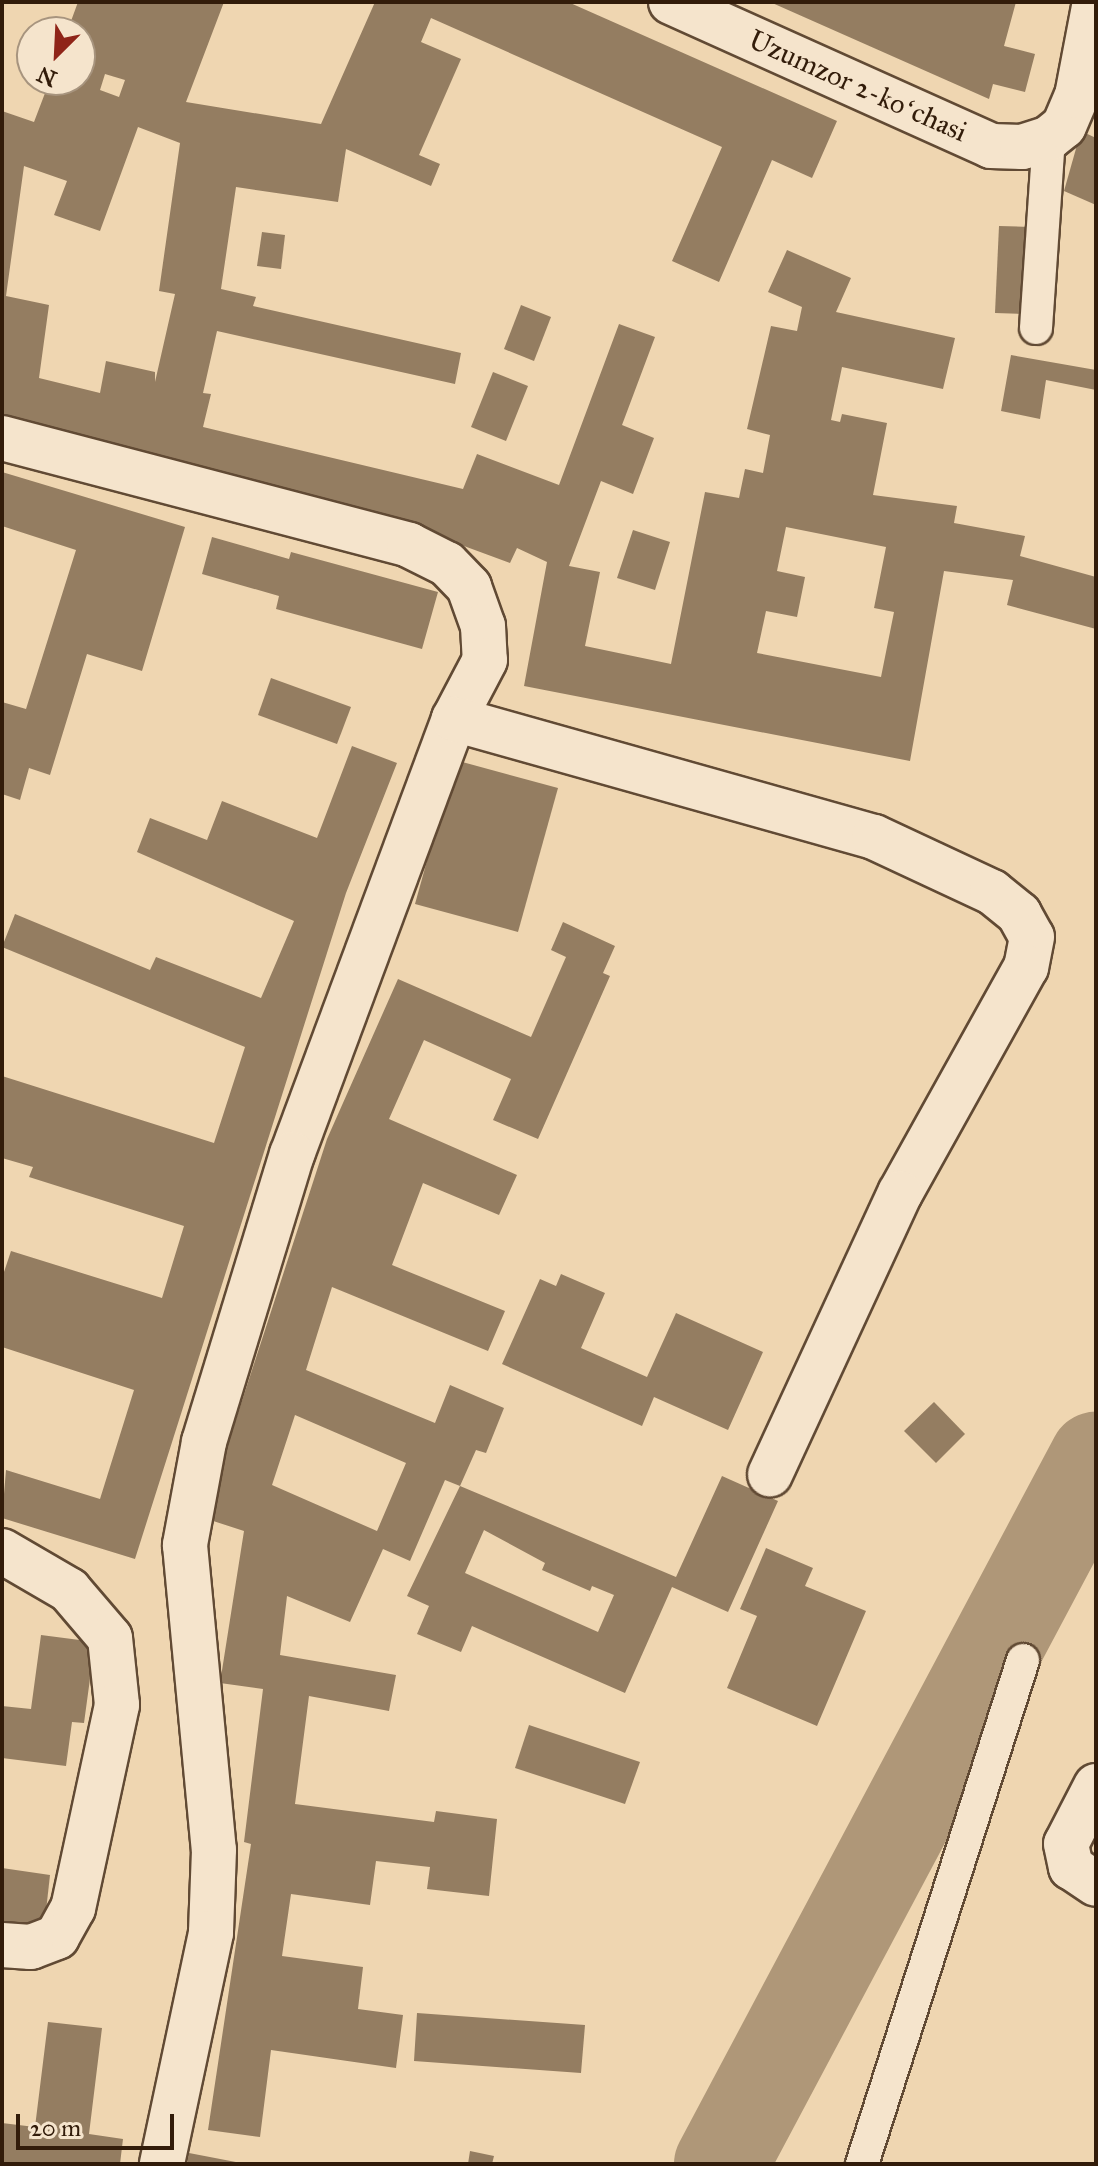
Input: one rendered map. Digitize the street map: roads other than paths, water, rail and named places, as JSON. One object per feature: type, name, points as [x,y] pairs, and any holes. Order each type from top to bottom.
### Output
[{"type":"street","name":"Uzumzor 2-koʻchasi","points":[[671,2],[991,146],[1022,147],[1049,138]]},
{"type":"street","points":[[1049,138],[1064,126],[1077,96],[1095,2]]},
{"type":"street","points":[[2,438],[409,545],[447,564],[469,587],[483,626],[485,660],[454,719],[292,1154],[204,1442],[185,1545],[214,1850],[211,1933],[162,2164]]},
{"type":"street","points":[[454,719],[874,837],[992,892],[1019,914],[1032,937],[1026,967],[900,1193],[770,1474]]},
{"type":"street","points":[[2,1551],[69,1590],[110,1638],[117,1705],[73,1908],[57,1937],[31,1947],[2,1945]]},
{"type":"street","points":[[1096,1786],[1066,1844],[1071,1867],[1096,1884]]},
{"type":"lane","points":[[1036,328],[1049,138]]},
{"type":"lane","points":[[862,2164],[1023,1660]]},
{"type":"waterway","points":[[721,2164],[1096,1459]]}]
